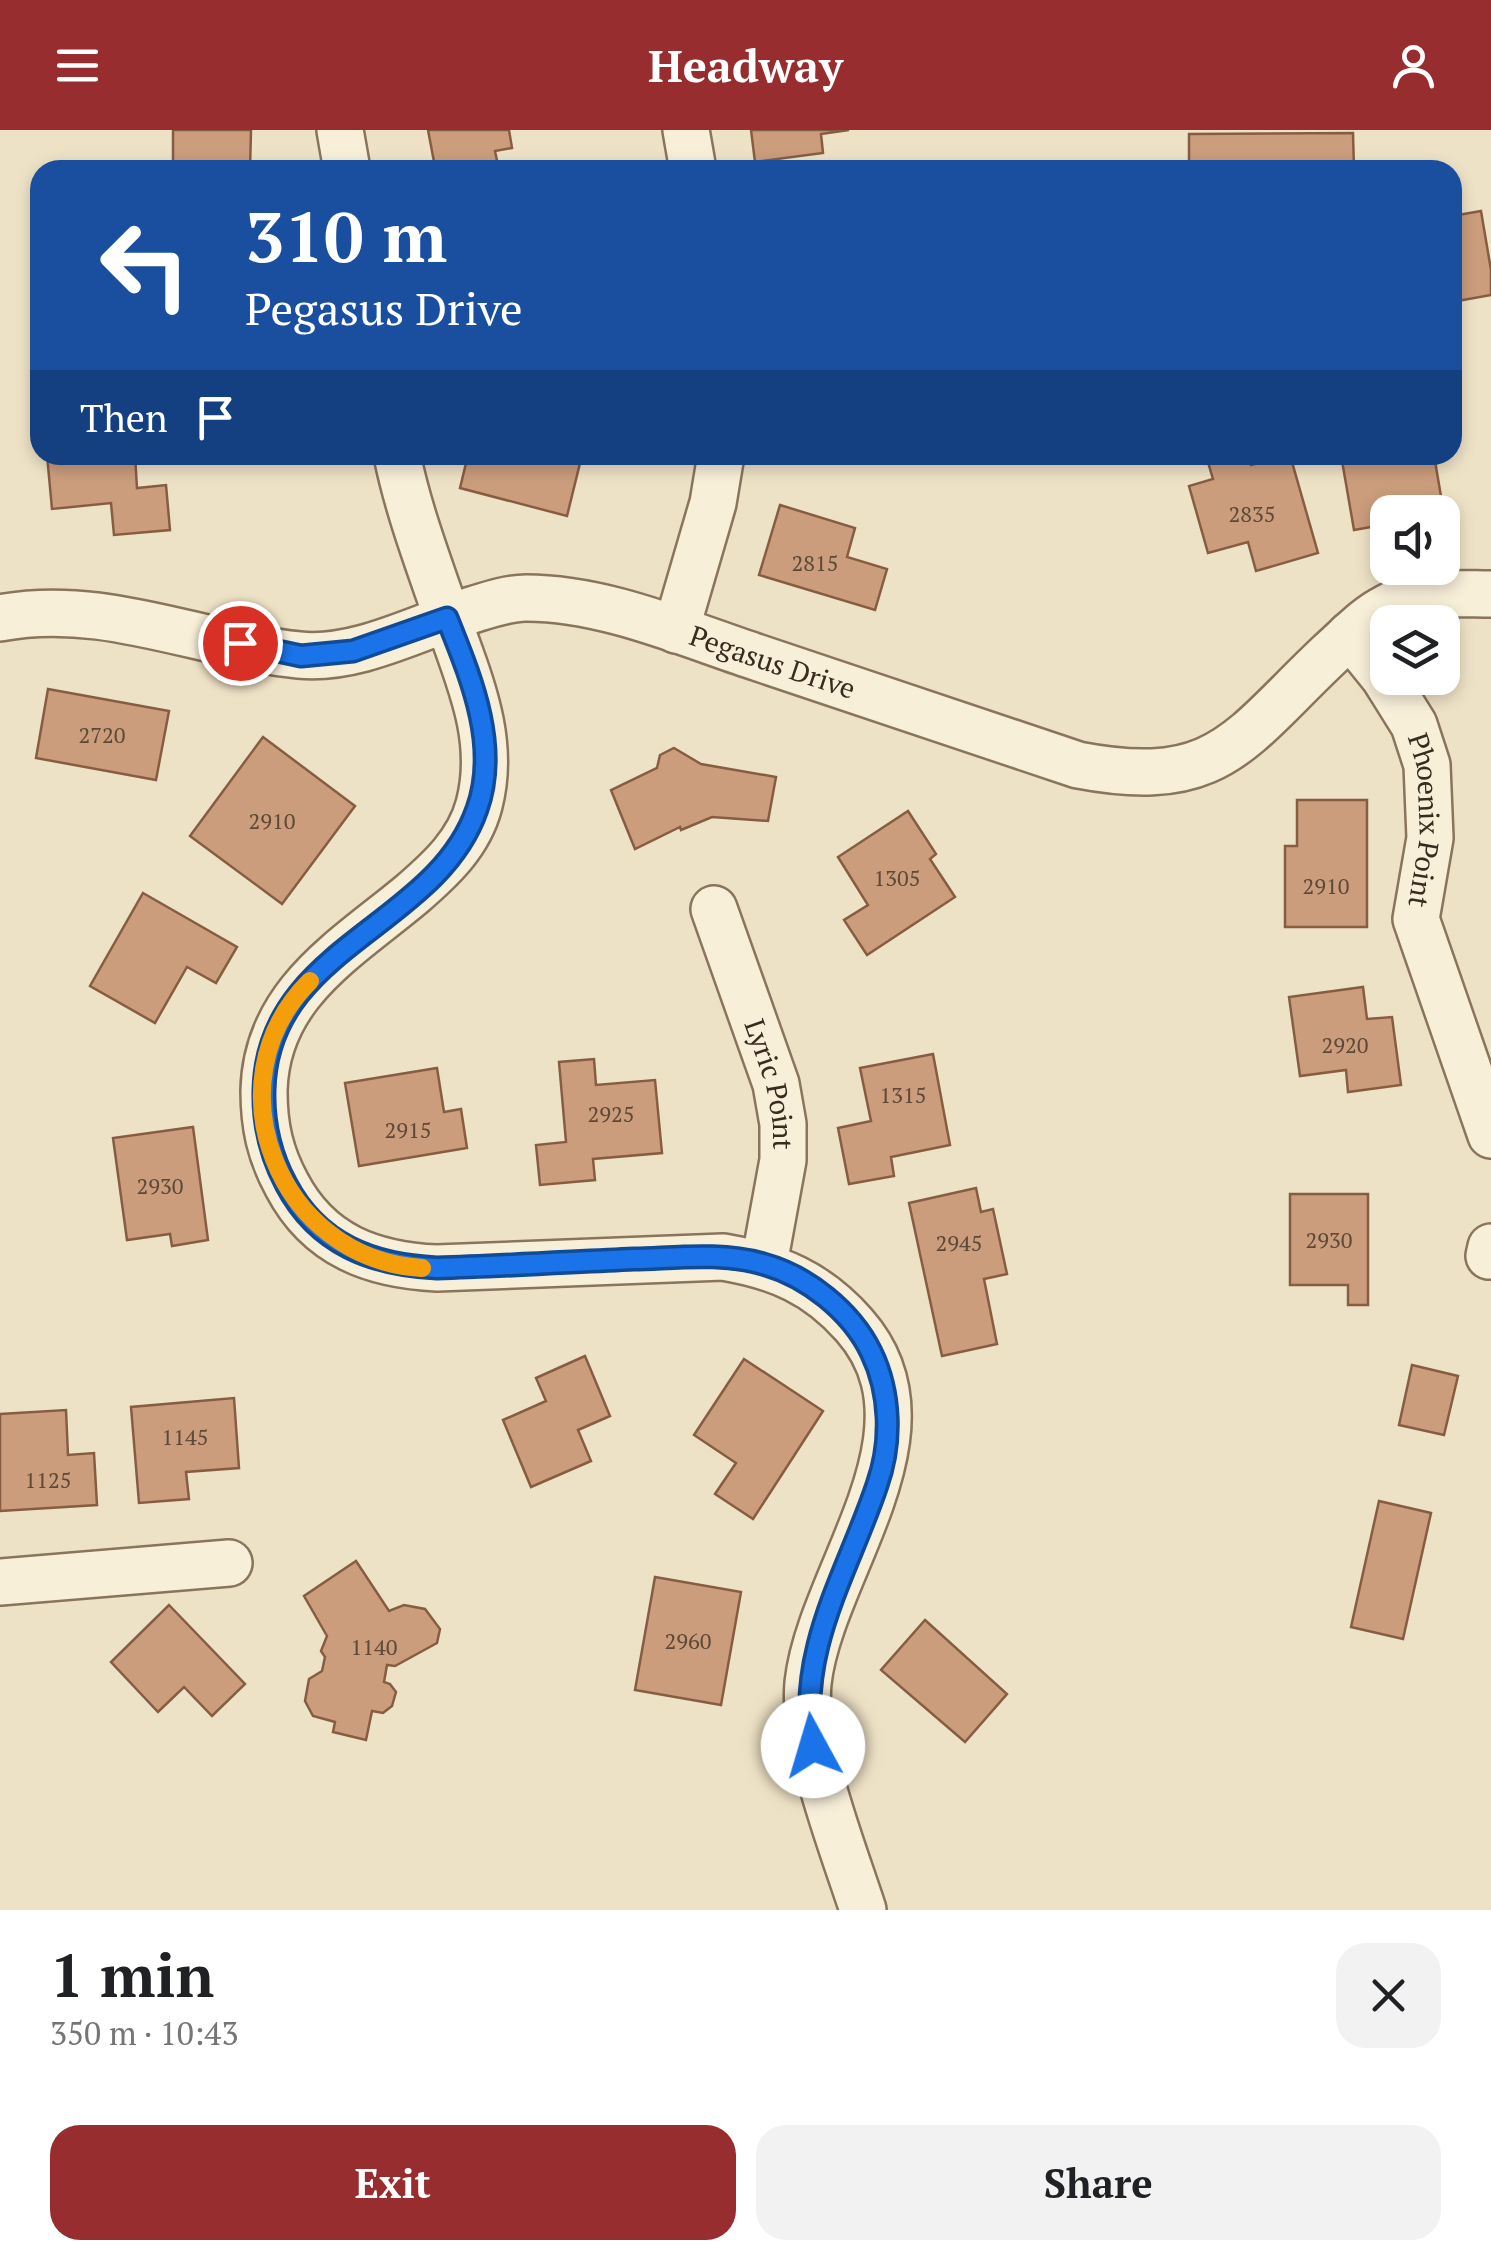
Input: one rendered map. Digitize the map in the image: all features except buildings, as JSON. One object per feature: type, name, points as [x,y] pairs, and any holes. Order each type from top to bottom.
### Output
[{"type":"street","points":[[340,130],[345,160]]},
{"type":"street","points":[[686,130],[691,160]]},
{"type":"street","points":[[400,465],[447,618],[473,686],[482,726],[484,768],[479,805],[466,838],[444,867],[322,969],[287,1008],[274,1032],[264,1074],[264,1119],[273,1160],[311,1219],[336,1241],[368,1258],[401,1266],[437,1268],[708,1257],[764,1264],[799,1280],[835,1304],[863,1335],[880,1369],[887,1408],[886,1448],[879,1481],[816,1644],[808,1681],[807,1714],[813,1746],[863,1910]]},
{"type":"street","points":[[676,630],[713,503],[719,465]]},
{"type":"street","name":"Pegasus Drive","points":[[0,618],[61,612],[102,616],[301,656],[353,651],[447,618],[520,598],[554,598],[676,630],[1078,764],[1120,773],[1153,774],[1204,762],[1233,746],[1272,714],[1350,635],[1386,607],[1442,594],[1491,594]]},
{"type":"street","name":"Phoenix Point","points":[[1350,635],[1384,677],[1414,725],[1427,764],[1430,838],[1416,920],[1491,1135]]},
{"type":"street","name":"Lyric Point","points":[[714,909],[776,1084],[783,1124],[783,1160],[764,1264]]},
{"type":"street","points":[[0,1582],[229,1563]]},
{"type":"slow traffic","points":[[310,981],[294,997],[274,1032],[264,1074],[264,1119],[273,1160],[311,1219],[336,1241],[368,1258],[422,1268]]},
{"type":"route","points":[[240,643],[301,656],[353,651],[447,618],[473,686],[482,726],[484,768],[479,805],[466,838],[444,867],[294,997],[274,1032],[264,1074],[264,1119],[273,1160],[311,1219],[336,1241],[368,1258],[401,1266],[437,1268],[700,1257],[764,1264],[799,1280],[835,1304],[863,1335],[880,1369],[887,1408],[886,1448],[879,1481],[816,1644],[808,1681],[807,1714],[813,1746]]}]
